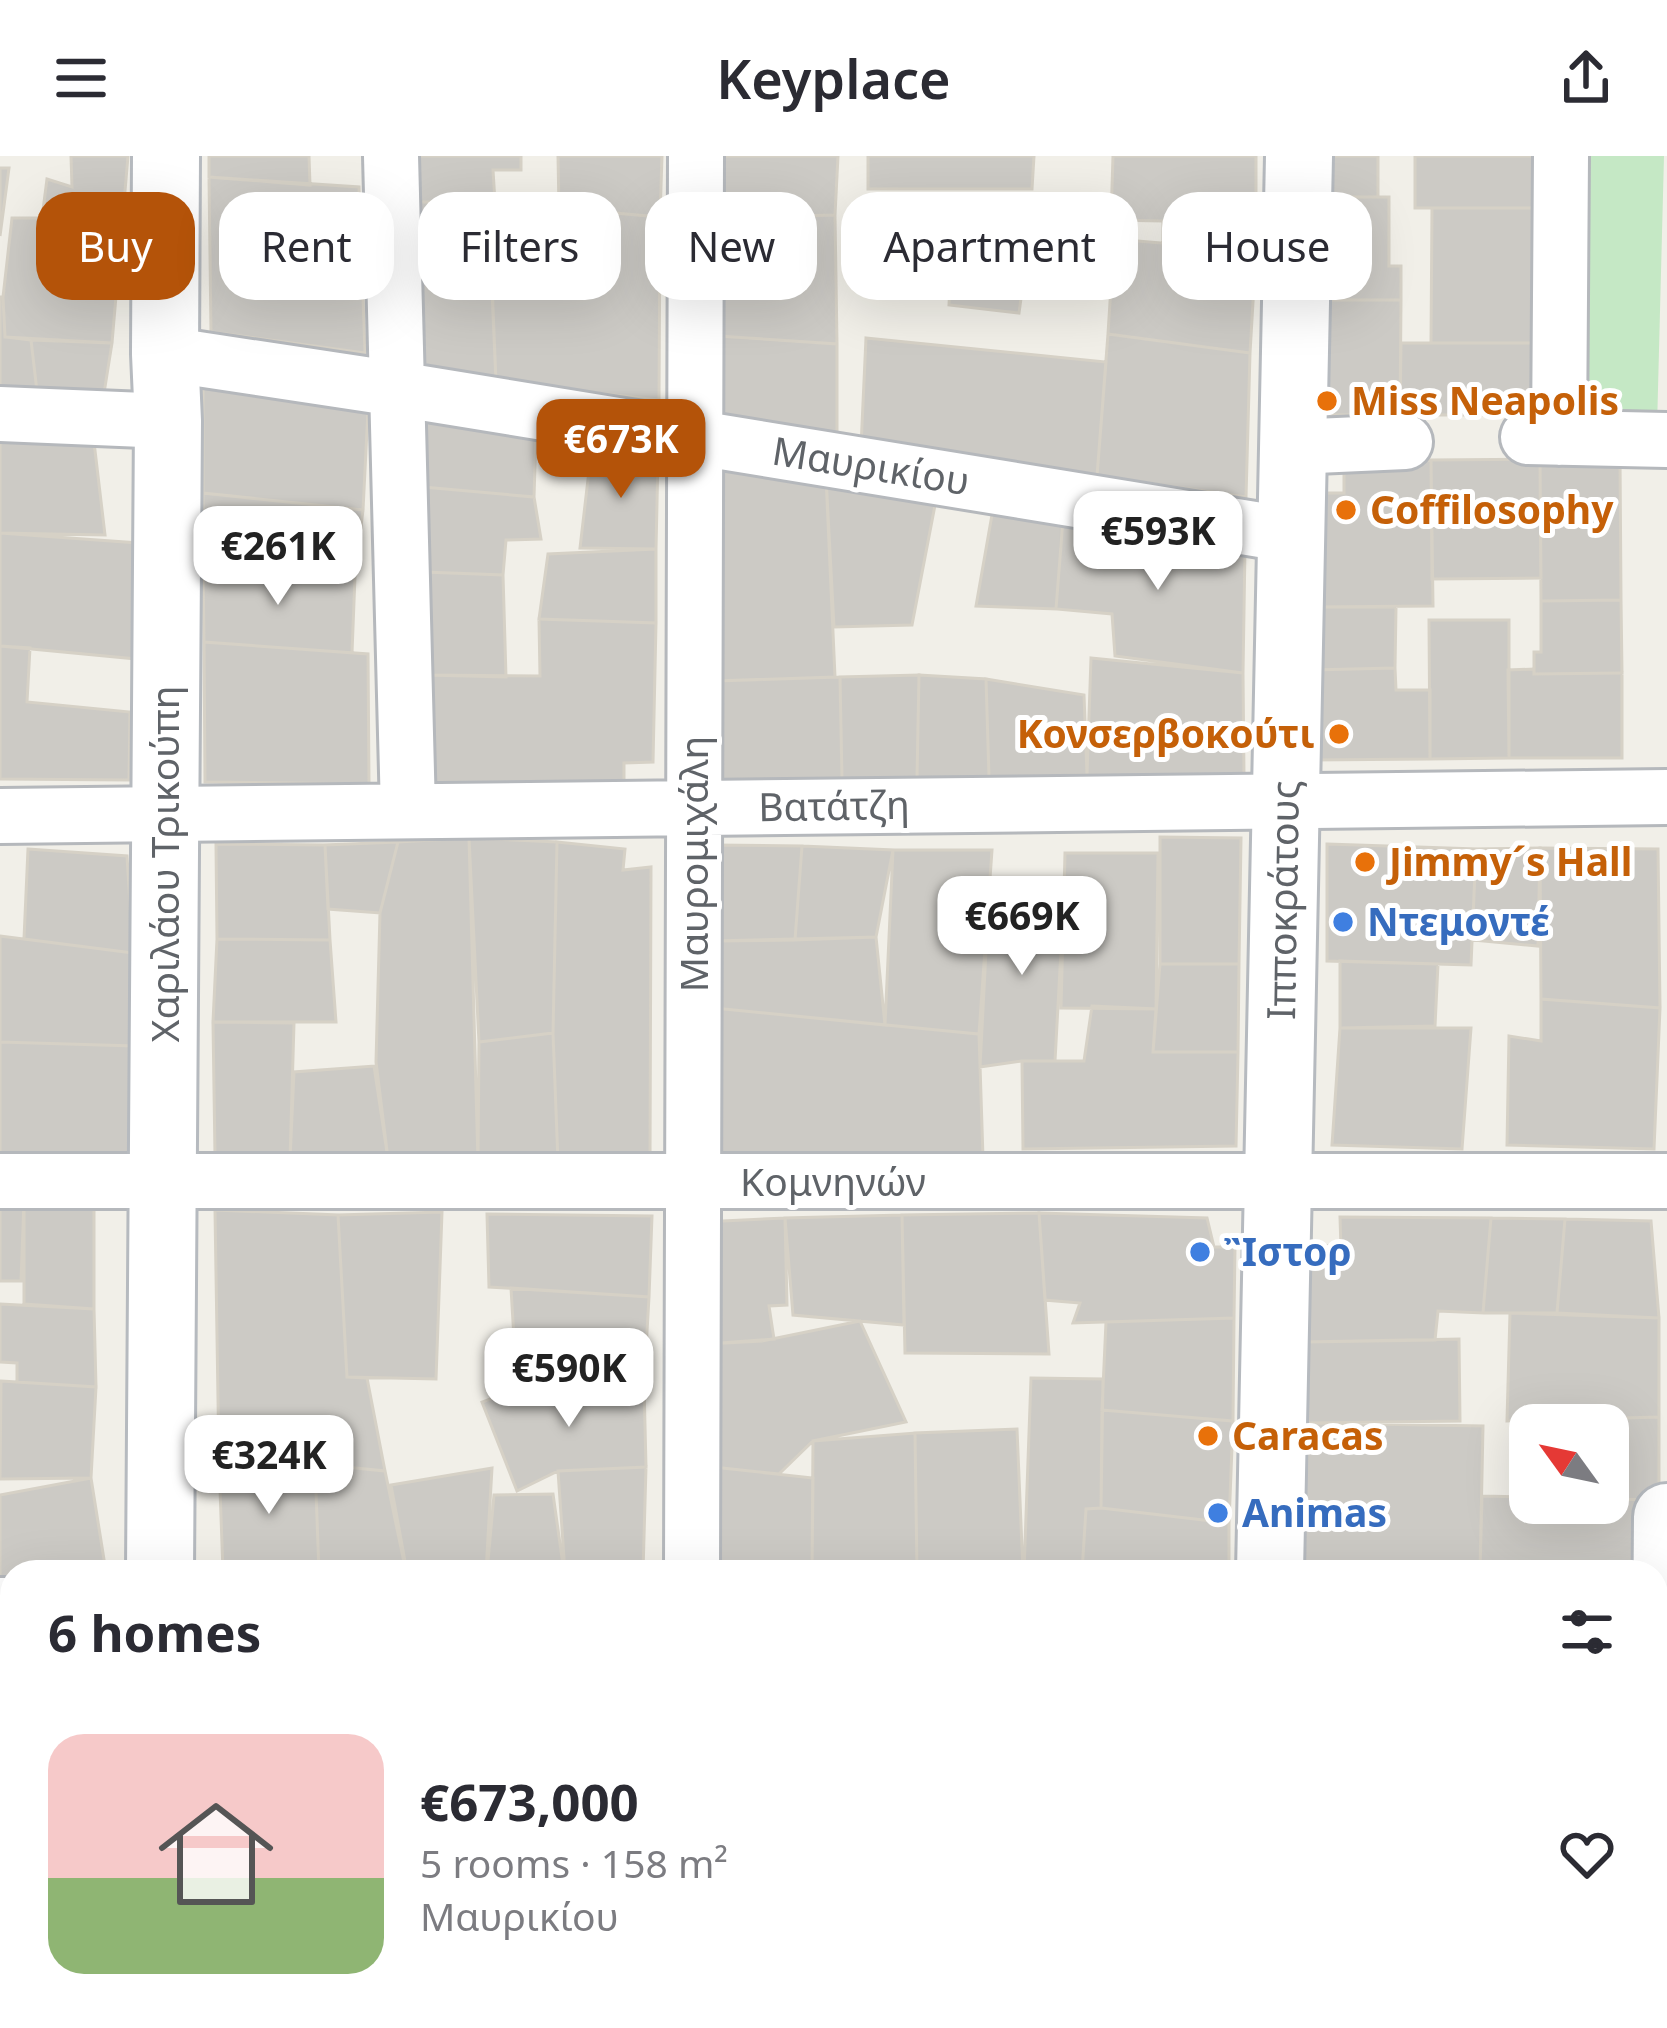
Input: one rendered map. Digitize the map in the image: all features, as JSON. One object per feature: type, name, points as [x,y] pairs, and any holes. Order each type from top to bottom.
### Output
[{"type":"street","name":"Χαριλάου Τρικούπη","points":[[160,1560],[166,156]]},
{"type":"street","points":[[391,156],[408,811]]},
{"type":"street","name":"Μαυρομιχάλη","points":[[692,1560],[696,156]]},
{"type":"street","name":"Ιπποκράτους","points":[[1270,1560],[1299,156]]},
{"type":"street","points":[[1561,156],[1543,437],[1667,440]]},
{"type":"street","name":"Μαυρικίου","points":[[165,354],[1292,535]]},
{"type":"street","points":[[0,414],[168,421]]},
{"type":"street","points":[[1293,448],[1405,442]]},
{"type":"street","name":"Βατάτζη","points":[[0,816],[1667,797]]},
{"type":"street","name":"Κομνηνών","points":[[0,1181],[1667,1181]]},
{"type":"street","points":[[1667,1516],[1667,1560]]},
{"type":"green space","points":[[1571,156],[1664,156],[1657,428],[1568,427]]},
{"type":"building","points":[[71,156],[128,156],[125,192],[45,192],[47,179],[72,187]]},
{"type":"building","points":[[209,156],[309,156],[310,185],[209,177]]},
{"type":"building","points":[[416,156],[521,156],[521,170],[493,170],[494,192],[418,192],[417,202]]},
{"type":"building","points":[[558,156],[662,156],[661,192],[645,192],[645,216],[621,214],[621,192],[559,192]]},
{"type":"building","points":[[714,156],[838,156],[835,215],[817,215],[817,192],[715,192]]},
{"type":"building","points":[[868,156],[1034,156],[1032,189],[868,189]]},
{"type":"building","points":[[1113,156],[1256,156],[1256,192],[1162,192],[1162,221],[1138,221],[1138,192],[1112,192]]},
{"type":"building","points":[[1320,156],[1378,156],[1378,197],[1372,197],[1372,192],[1320,192]]},
{"type":"building","points":[[1415,156],[1536,156],[1535,208],[1415,208]]},
{"type":"building","points":[[0,168],[9,168],[0,236]]},
{"type":"building","points":[[209,177],[359,187],[359,192],[219,192],[219,300],[363,300],[365,353],[211,332]]},
{"type":"building","points":[[1372,197],[1389,197],[1389,266],[1401,266],[1401,300],[1372,300]]},
{"type":"building","points":[[1432,208],[1535,208],[1535,343],[1431,343]]},
{"type":"building","points":[[621,214],[645,216],[645,300],[660,300],[659,400],[496,382],[493,300],[621,300]]},
{"type":"building","points":[[817,215],[835,215],[837,344],[704,335],[707,300],[817,300]]},
{"type":"building","points":[[12,218],[36,218],[36,300],[116,300],[112,343],[5,337],[3,297]]},
{"type":"building","points":[[1138,241],[1162,243],[1162,300],[1253,300],[1250,353],[1108,334],[1110,300],[1138,300]]},
{"type":"building","points":[[0,297],[5,337],[31,340],[38,400],[0,396]]},
{"type":"building","points":[[419,300],[492,300],[496,382],[420,373]]},
{"type":"building","points":[[949,300],[1021,300],[1019,313],[949,305]]},
{"type":"building","points":[[1319,300],[1401,300],[1400,415],[1320,415]]},
{"type":"building","points":[[1108,334],[1250,353],[1246,497],[1097,476]]},
{"type":"building","points":[[704,335],[837,344],[837,437],[699,417]]},
{"type":"building","points":[[866,338],[1106,362],[1097,476],[861,447]]},
{"type":"building","points":[[31,340],[112,343],[102,406],[38,400]]},
{"type":"building","points":[[1401,343],[1535,343],[1535,415],[1400,415]]},
{"type":"building","points":[[203,385],[368,410],[363,510],[203,493]]},
{"type":"building","points":[[421,420],[536,434],[534,497],[423,487]]},
{"type":"building","points":[[0,441],[94,442],[105,535],[0,533]]},
{"type":"building","points":[[592,445],[658,457],[656,549],[580,548]]},
{"type":"building","points":[[715,457],[826,477],[835,677],[715,681]]},
{"type":"building","points":[[1620,458],[1621,600],[1541,601],[1540,459]]},
{"type":"building","points":[[1540,459],[1541,578],[1432,579],[1431,460]]},
{"type":"building","points":[[1431,460],[1433,606],[1311,607],[1310,493],[1344,493],[1344,461]]},
{"type":"building","points":[[826,477],[936,500],[912,625],[834,627]]},
{"type":"building","points":[[423,487],[534,497],[541,539],[506,540],[503,575],[424,572]]},
{"type":"building","points":[[203,493],[363,510],[355,576],[203,561]]},
{"type":"building","points":[[993,509],[1063,520],[1056,609],[976,606]]},
{"type":"building","points":[[1063,520],[1245,547],[1243,673],[1115,656],[1112,614],[1056,609]]},
{"type":"building","points":[[0,533],[138,543],[137,659],[0,646]]},
{"type":"building","points":[[656,549],[656,623],[539,619],[548,554]]},
{"type":"building","points":[[203,561],[355,576],[352,653],[204,642]]},
{"type":"building","points":[[424,572],[503,575],[506,677],[427,675]]},
{"type":"building","points":[[1621,600],[1622,673],[1534,674],[1534,652],[1541,652],[1541,601]]},
{"type":"building","points":[[1311,607],[1396,607],[1395,668],[1311,670]]},
{"type":"building","points":[[539,619],[656,623],[653,762],[624,763],[624,782],[428,783],[427,675],[540,676]]},
{"type":"building","points":[[1429,620],[1509,620],[1509,758],[1430,759]]},
{"type":"building","points":[[204,642],[368,654],[369,784],[205,782]]},
{"type":"building","points":[[0,646],[30,648],[27,702],[130,712],[129,780],[0,779]]},
{"type":"building","points":[[1091,658],[1243,673],[1244,777],[1087,775]]},
{"type":"building","points":[[1395,668],[1396,690],[1430,690],[1430,759],[1311,760],[1311,670]]},
{"type":"building","points":[[1534,669],[1534,674],[1622,673],[1622,758],[1509,758],[1508,670]]},
{"type":"building","points":[[919,675],[986,679],[989,777],[917,778]]},
{"type":"building","points":[[919,675],[917,778],[842,779],[840,677]]},
{"type":"building","points":[[840,677],[842,779],[714,781],[715,681]]},
{"type":"building","points":[[986,679],[1084,695],[1087,775],[989,777]]},
{"type":"building","points":[[1160,837],[1241,838],[1239,964],[1160,964]]},
{"type":"building","points":[[469,838],[478,1162],[388,1159],[376,1062],[380,913],[398,842]]},
{"type":"building","points":[[469,838],[557,842],[553,1033],[479,1042]]},
{"type":"building","points":[[398,842],[380,913],[328,909],[325,845]]},
{"type":"building","points":[[557,842],[625,849],[623,870],[651,867],[650,1160],[558,1162],[553,1033]]},
{"type":"building","points":[[216,844],[325,845],[330,940],[217,939]]},
{"type":"building","points":[[1327,844],[1476,849],[1471,965],[1327,961]]},
{"type":"building","points":[[714,845],[802,846],[795,940],[714,941]]},
{"type":"building","points":[[802,846],[893,850],[876,937],[795,940]]},
{"type":"building","points":[[1540,848],[1538,946],[1472,940],[1476,849]]},
{"type":"building","points":[[1540,848],[1658,849],[1660,1008],[1541,999]]},
{"type":"building","points":[[28,849],[127,856],[133,953],[24,939]]},
{"type":"building","points":[[893,850],[992,850],[979,1034],[885,1025]]},
{"type":"building","points":[[1065,853],[1158,853],[1156,1009],[1061,1008]]},
{"type":"building","points":[[989,893],[1064,895],[1055,1061],[980,1067]]},
{"type":"building","points":[[0,936],[133,953],[134,1046],[0,1042]]},
{"type":"building","points":[[876,937],[885,1025],[714,1008],[714,941]]},
{"type":"building","points":[[217,939],[330,940],[336,1022],[213,1022]]},
{"type":"building","points":[[1340,961],[1438,964],[1435,1026],[1340,1028]]},
{"type":"building","points":[[1160,964],[1239,964],[1238,1052],[1153,1052]]},
{"type":"building","points":[[1541,999],[1660,1008],[1654,1149],[1507,1145],[1509,1036],[1541,1041]]},
{"type":"building","points":[[1092,1006],[1156,1009],[1153,1052],[1238,1052],[1236,1146],[1023,1149],[1022,1061],[1084,1061]]},
{"type":"building","points":[[714,1008],[979,1034],[983,1158],[714,1160]]},
{"type":"building","points":[[213,1022],[294,1023],[290,1160],[215,1155]]},
{"type":"building","points":[[1340,1028],[1471,1028],[1462,1149],[1332,1145]]},
{"type":"building","points":[[553,1033],[558,1162],[478,1162],[479,1042]]},
{"type":"building","points":[[0,1042],[134,1046],[131,1167],[0,1163]]},
{"type":"building","points":[[374,1066],[388,1159],[290,1160],[294,1072]]},
{"type":"building","points":[[0,1201],[24,1201],[21,1281],[0,1281]]},
{"type":"building","points":[[24,1201],[94,1201],[94,1309],[24,1304]]},
{"type":"building","points":[[215,1210],[338,1215],[347,1377],[367,1378],[385,1471],[219,1461]]},
{"type":"building","points":[[442,1212],[436,1379],[347,1377],[338,1215]]},
{"type":"building","points":[[1039,1213],[1049,1354],[905,1353],[902,1215]]},
{"type":"building","points":[[1039,1213],[1207,1218],[1214,1247],[1235,1247],[1234,1318],[1073,1323],[1080,1303],[1045,1300]]},
{"type":"building","points":[[487,1214],[652,1216],[649,1297],[489,1287]]},
{"type":"building","points":[[902,1215],[904,1325],[793,1315],[785,1218]]},
{"type":"building","points":[[1340,1217],[1491,1218],[1483,1313],[1438,1311],[1435,1340],[1306,1342],[1310,1243],[1341,1248]]},
{"type":"building","points":[[785,1218],[787,1305],[769,1306],[774,1339],[707,1344],[703,1222]]},
{"type":"building","points":[[1491,1218],[1565,1219],[1557,1313],[1483,1313]]},
{"type":"building","points":[[1565,1219],[1651,1221],[1659,1318],[1557,1313]]},
{"type":"building","points":[[511,1288],[649,1297],[644,1384],[517,1389]]},
{"type":"building","points":[[0,1304],[94,1309],[96,1387],[17,1382],[17,1363],[0,1362]]},
{"type":"building","points":[[1510,1313],[1659,1318],[1659,1417],[1629,1418],[1629,1404],[1509,1404],[1507,1421]]},
{"type":"building","points":[[1234,1318],[1233,1421],[1102,1410],[1106,1322]]},
{"type":"building","points":[[860,1321],[906,1422],[813,1441],[779,1474],[713,1467],[707,1344],[762,1341]]},
{"type":"building","points":[[1459,1339],[1460,1421],[1308,1423],[1306,1342]]},
{"type":"building","points":[[1031,1378],[1103,1379],[1101,1508],[1086,1509],[1083,1560],[1024,1560]]},
{"type":"building","points":[[1,1381],[96,1387],[91,1478],[0,1479]]},
{"type":"building","points":[[644,1384],[646,1467],[558,1471],[517,1491],[482,1402],[517,1389]]},
{"type":"building","points":[[1102,1410],[1233,1421],[1229,1523],[1101,1508]]},
{"type":"building","points":[[1659,1417],[1659,1500],[1629,1499],[1629,1418]]},
{"type":"building","points":[[1308,1423],[1483,1426],[1480,1560],[1304,1560]]},
{"type":"building","points":[[1017,1429],[1022,1560],[917,1560],[915,1433]]},
{"type":"building","points":[[915,1433],[917,1560],[812,1560],[813,1441]]},
{"type":"building","points":[[219,1461],[315,1464],[319,1560],[223,1560]]},
{"type":"building","points":[[315,1464],[385,1471],[404,1560],[319,1560]]},
{"type":"building","points":[[646,1467],[643,1560],[564,1560],[558,1471]]},
{"type":"building","points":[[713,1467],[813,1478],[812,1560],[709,1560]]},
{"type":"building","points":[[492,1468],[487,1560],[405,1560],[391,1485]]},
{"type":"building","points":[[91,1478],[104,1560],[0,1560],[0,1495]]},
{"type":"building","points":[[553,1494],[562,1560],[488,1560],[494,1495]]},
{"type":"building","points":[[1482,1496],[1509,1497],[1509,1524],[1629,1524],[1629,1499],[1659,1500],[1656,1560],[1480,1560]]},
{"type":"building","points":[[1086,1509],[1229,1523],[1229,1560],[1083,1560]]},
{"type":"place","name":"Miss Neapolis","points":[[1327,401]]},
{"type":"place","name":"Coffilosophy","points":[[1346,510]]},
{"type":"place","name":"Κονσερβοκούτι","points":[[1339,734]]},
{"type":"place","name":"Jimmy´s Hall","points":[[1365,862]]},
{"type":"place","name":"Ντεμοντέ","points":[[1343,922]]},
{"type":"place","name":"Ἲστορ","points":[[1200,1252]]},
{"type":"place","name":"Caracas","points":[[1208,1436]]},
{"type":"place","name":"Animas","points":[[1218,1513]]}]
